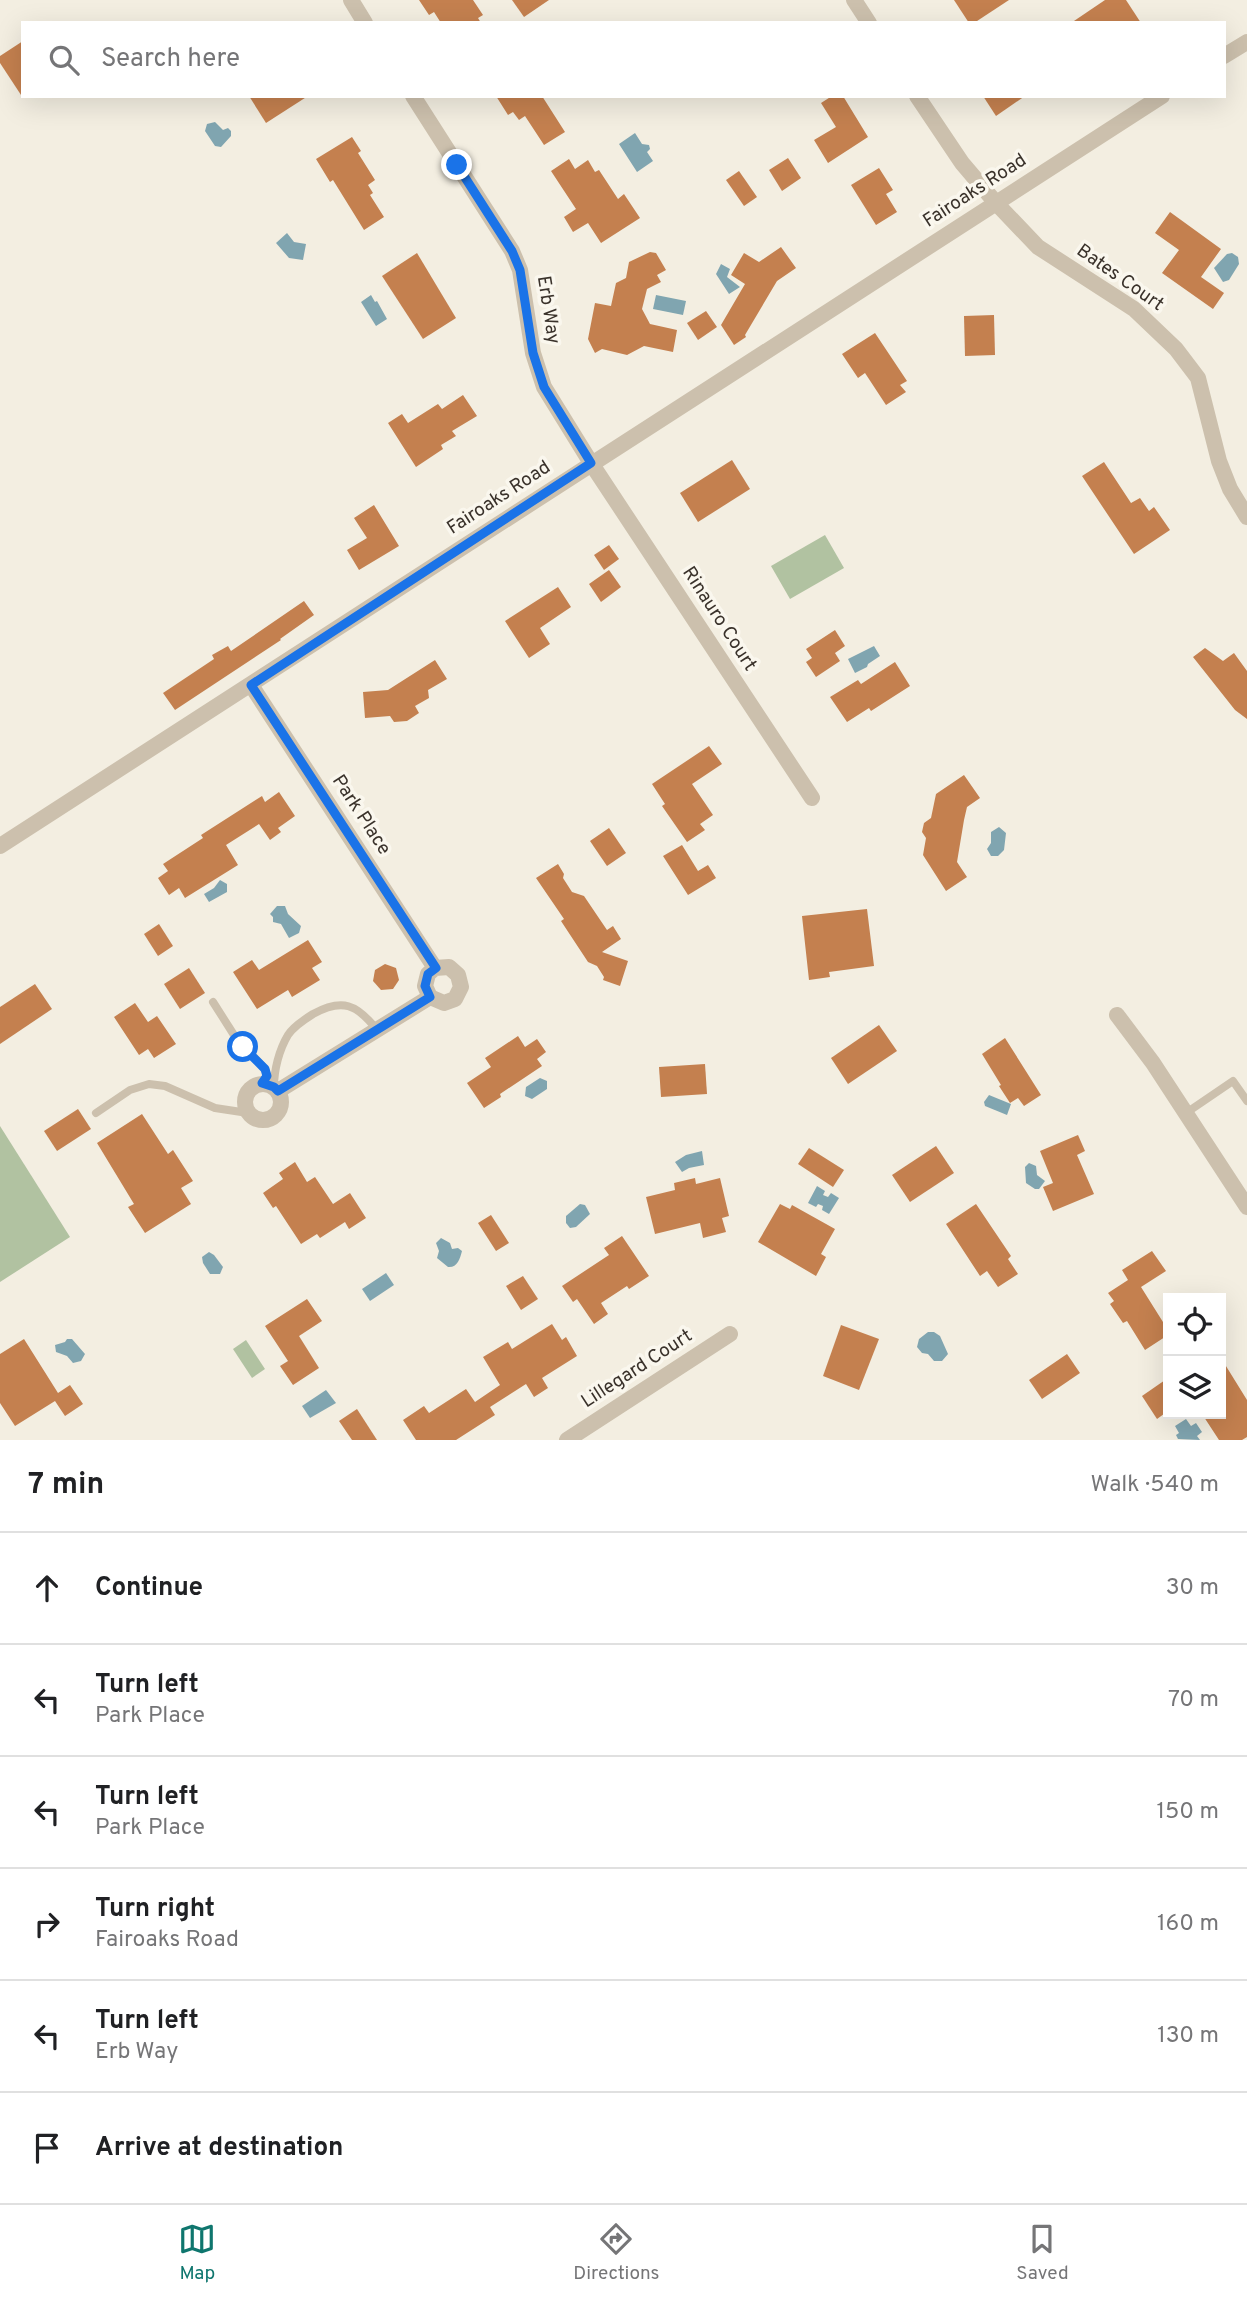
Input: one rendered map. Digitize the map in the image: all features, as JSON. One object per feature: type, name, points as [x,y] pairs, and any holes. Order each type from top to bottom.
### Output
[{"type":"street","points":[[351,0],[364,21]]},
{"type":"street","points":[[853,0],[868,21]]},
{"type":"street","points":[[1226,55],[1247,42]]},
{"type":"street","name":"Erb Way","points":[[414,98],[512,251],[520,270],[533,353],[544,387],[591,463]]},
{"type":"street","name":"Bates Court","points":[[918,98],[962,163],[1038,247],[1134,309],[1176,349],[1198,378],[1219,461],[1230,489],[1247,517]]},
{"type":"street","name":"Fairoaks Road","points":[[0,846],[1159,98]]},
{"type":"street","name":"Rinauro Court","points":[[591,463],[812,798]]},
{"type":"street","name":"Park Place","points":[[248,1113],[245,1101],[250,1089],[271,1087],[377,1030],[430,997],[444,1003],[455,999],[461,987],[458,975],[449,967],[436,968],[251,685]]},
{"type":"street","points":[[430,997],[425,986],[428,974],[436,968]]},
{"type":"street","points":[[1117,1015],[1153,1063],[1245,1199]]},
{"type":"street","points":[[248,1113],[265,1120],[277,1114],[282,1103],[271,1087]]},
{"type":"street","name":"Lillegard Court","points":[[567,1440],[730,1334]]},
{"type":"lane","points":[[213,1002],[243,1047],[265,1069],[271,1087]]},
{"type":"lane","points":[[271,1087],[289,1034],[307,1017],[329,1005],[342,1004],[355,1009],[366,1016],[377,1030]]},
{"type":"lane","points":[[1186,1113],[1233,1081],[1247,1101]]},
{"type":"lane","points":[[96,1113],[130,1090],[149,1084],[165,1086],[215,1108],[248,1113]]},
{"type":"green space","points":[[825,535],[844,568],[790,599],[771,566]]},
{"type":"green space","points":[[0,1126],[70,1237],[0,1282]]},
{"type":"green space","points":[[246,1340],[265,1369],[252,1378],[233,1349]]},
{"type":"water","points":[[215,122],[223,130],[228,128],[231,131],[231,136],[221,147],[215,146],[205,131],[207,124]]},
{"type":"water","points":[[635,133],[642,144],[649,145],[647,152],[653,161],[637,172],[619,144]]},
{"type":"water","points":[[287,233],[294,242],[306,244],[303,260],[289,258],[276,243]]},
{"type":"water","points":[[1232,253],[1238,257],[1239,264],[1229,280],[1223,282],[1214,268],[1227,254]]},
{"type":"water","points":[[721,264],[730,269],[727,277],[740,287],[729,294],[716,274]]},
{"type":"water","points":[[371,295],[387,319],[376,326],[361,302]]},
{"type":"water","points":[[656,295],[686,301],[683,315],[653,309]]},
{"type":"water","points":[[874,646],[880,656],[855,673],[848,659]]},
{"type":"water","points":[[999,827],[1006,833],[1004,850],[998,856],[991,856],[987,849],[991,843],[991,832]]},
{"type":"water","points":[[220,880],[227,884],[227,892],[209,902],[204,894]]},
{"type":"water","points":[[277,906],[285,906],[288,914],[301,926],[299,933],[289,938],[281,924],[273,922],[270,914]]},
{"type":"water","points":[[540,1078],[547,1081],[547,1089],[532,1099],[525,1096],[526,1087]]},
{"type":"water","points":[[989,1095],[1011,1104],[1007,1115],[985,1106],[984,1102]]},
{"type":"water","points":[[702,1151],[704,1165],[682,1172],[675,1162],[686,1155]]},
{"type":"water","points":[[1029,1163],[1036,1166],[1037,1175],[1045,1181],[1039,1189],[1026,1183],[1025,1167]]},
{"type":"water","points":[[817,1186],[825,1191],[823,1195],[828,1197],[831,1193],[839,1198],[829,1214],[822,1210],[823,1206],[818,1204],[816,1207],[808,1203]]},
{"type":"water","points":[[580,1204],[585,1205],[590,1214],[576,1227],[570,1228],[566,1223],[566,1216]]},
{"type":"water","points":[[441,1238],[450,1243],[452,1249],[458,1248],[462,1251],[454,1266],[448,1267],[437,1258],[439,1251],[436,1243]]},
{"type":"water","points":[[209,1252],[223,1267],[220,1274],[210,1274],[203,1263],[202,1257]]},
{"type":"water","points":[[386,1273],[394,1285],[370,1301],[362,1289]]},
{"type":"water","points":[[928,1332],[940,1336],[948,1354],[942,1361],[934,1361],[917,1347],[919,1339]]},
{"type":"water","points":[[72,1339],[85,1354],[81,1361],[73,1363],[67,1356],[56,1352],[55,1345]]},
{"type":"water","points":[[326,1390],[336,1403],[310,1418],[302,1406]]},
{"type":"water","points":[[1186,1419],[1191,1426],[1196,1423],[1202,1432],[1197,1436],[1200,1440],[1178,1439],[1176,1435],[1179,1433],[1175,1426]]},
{"type":"building","points":[[419,0],[473,0],[483,15],[478,18],[480,21],[440,21],[434,12],[429,15]]},
{"type":"building","points":[[512,0],[549,0],[524,17]]},
{"type":"building","points":[[954,0],[1009,0],[977,21],[968,21]]},
{"type":"building","points":[[1105,0],[1126,0],[1140,21],[1074,21]]},
{"type":"building","points":[[21,42],[21,95],[0,63],[0,56]]},
{"type":"building","points":[[250,98],[305,98],[266,123]]},
{"type":"building","points":[[497,98],[543,98],[565,132],[544,145],[525,116],[519,120],[513,112],[508,115]]},
{"type":"building","points":[[829,98],[844,98],[868,137],[828,163],[814,140],[836,127],[821,103]]},
{"type":"building","points":[[984,98],[1022,98],[996,116]]},
{"type":"building","points":[[352,137],[361,151],[358,153],[375,180],[368,185],[373,193],[370,195],[384,217],[364,230],[333,180],[330,182],[316,159]]},
{"type":"building","points":[[788,158],[801,178],[782,191],[769,170]]},
{"type":"building","points":[[569,159],[575,169],[588,160],[595,172],[599,170],[618,199],[624,194],[640,218],[601,243],[588,223],[573,232],[564,217],[576,209],[551,171]]},
{"type":"building","points":[[879,168],[893,190],[886,194],[897,212],[876,225],[851,185]]},
{"type":"building","points":[[739,171],[757,197],[744,206],[726,180]]},
{"type":"building","points":[[1170,212],[1221,249],[1201,277],[1224,293],[1213,309],[1162,273],[1179,250],[1155,233]]},
{"type":"building","points":[[781,247],[796,268],[777,281],[746,337],[734,345],[721,325],[745,284],[731,275],[744,253],[759,262]]},
{"type":"building","points":[[650,252],[656,253],[666,270],[657,275],[661,282],[647,289],[642,309],[650,324],[677,330],[673,352],[644,346],[627,355],[602,349],[595,353],[588,339],[595,303],[611,306],[616,283],[626,278],[629,262]]},
{"type":"building","points":[[417,253],[456,318],[423,339],[382,276]]},
{"type":"building","points":[[706,311],[717,327],[698,340],[687,323]]},
{"type":"building","points":[[994,315],[995,355],[965,356],[964,316]]},
{"type":"building","points":[[875,333],[907,381],[900,385],[906,392],[886,405],[865,373],[858,378],[842,354]]},
{"type":"building","points":[[463,395],[477,416],[452,431],[456,436],[441,445],[443,449],[416,467],[388,423],[402,414],[408,423],[438,404],[442,409]]},
{"type":"building","points":[[732,460],[750,489],[698,522],[680,493]]},
{"type":"building","points":[[1104,462],[1131,503],[1140,498],[1149,511],[1154,507],[1170,530],[1134,554],[1082,476]]},
{"type":"building","points":[[374,505],[399,546],[359,570],[347,550],[367,538],[354,518]]},
{"type":"building","points":[[609,545],[619,559],[604,570],[594,555]]},
{"type":"building","points":[[609,570],[621,587],[601,602],[589,584]]},
{"type":"building","points":[[558,587],[571,607],[540,628],[550,644],[529,658],[505,621]]},
{"type":"building","points":[[304,601],[314,615],[175,710],[163,693],[214,659],[212,655],[228,646],[231,651]]},
{"type":"building","points":[[835,630],[845,646],[835,653],[840,661],[816,677],[806,662],[812,658],[806,649]]},
{"type":"building","points":[[1205,648],[1223,661],[1234,653],[1247,671],[1247,719],[1235,710],[1193,657]]},
{"type":"building","points":[[435,660],[447,679],[428,690],[429,698],[415,706],[419,713],[407,721],[394,722],[390,716],[365,718],[363,692],[388,690]]},
{"type":"building","points":[[895,662],[910,686],[871,711],[869,708],[847,722],[830,697],[858,680],[861,684]]},
{"type":"building","points":[[709,746],[722,764],[692,784],[713,815],[700,824],[705,830],[687,842],[662,806],[665,804],[652,784]]},
{"type":"building","points":[[964,775],[980,798],[967,807],[957,862],[967,877],[946,891],[923,855],[926,838],[922,832],[924,823],[931,818],[936,794]]},
{"type":"building","points":[[279,792],[295,816],[278,828],[281,832],[270,840],[259,824],[226,845],[238,865],[185,898],[179,888],[169,895],[158,878],[168,871],[163,864],[203,838],[201,835],[262,796],[265,802]]},
{"type":"building","points":[[609,828],[626,853],[607,866],[590,841]]},
{"type":"building","points":[[682,845],[698,871],[708,865],[716,878],[688,895],[663,856]]},
{"type":"building","points":[[558,864],[572,892],[584,896],[607,930],[613,926],[621,939],[602,952],[628,961],[620,986],[603,980],[604,977],[597,966],[588,962],[561,921],[564,919],[536,878]]},
{"type":"building","points":[[867,909],[874,966],[829,972],[830,977],[809,980],[802,916]]},
{"type":"building","points":[[159,924],[173,946],[158,956],[144,934]]},
{"type":"building","points":[[308,940],[322,962],[312,968],[320,980],[292,997],[288,990],[257,1009],[233,972],[252,960],[259,970]]},
{"type":"building","points":[[385,964],[396,968],[399,980],[393,989],[381,990],[373,981],[375,970]]},
{"type":"building","points":[[189,968],[205,993],[180,1009],[164,984]]},
{"type":"building","points":[[35,984],[52,1009],[0,1044],[0,1007]]},
{"type":"building","points":[[135,1003],[148,1022],[157,1016],[176,1044],[154,1058],[148,1049],[139,1055],[114,1017]]},
{"type":"building","points":[[879,1025],[897,1051],[848,1084],[831,1058]]},
{"type":"building","points":[[518,1036],[525,1047],[537,1039],[546,1052],[537,1059],[542,1066],[484,1108],[467,1083],[491,1067],[485,1058]]},
{"type":"building","points":[[1005,1038],[1041,1095],[1024,1106],[1018,1098],[1010,1103],[982,1054]]},
{"type":"building","points":[[705,1064],[707,1094],[661,1097],[659,1067]]},
{"type":"building","points":[[78,1109],[91,1129],[57,1151],[44,1131]]},
{"type":"building","points":[[142,1114],[168,1154],[173,1150],[193,1181],[181,1188],[191,1204],[145,1233],[128,1207],[134,1204],[97,1143]]},
{"type":"building","points":[[1078,1135],[1085,1151],[1077,1155],[1094,1194],[1053,1211],[1043,1187],[1053,1183],[1040,1151]]},
{"type":"building","points":[[936,1146],[954,1173],[910,1202],[892,1175]]},
{"type":"building","points":[[809,1148],[844,1170],[833,1187],[798,1164]]},
{"type":"building","points":[[295,1162],[307,1182],[315,1177],[333,1204],[350,1193],[366,1218],[349,1229],[345,1222],[320,1238],[317,1234],[301,1244],[276,1206],[273,1208],[263,1193],[283,1179],[279,1173]]},
{"type":"building","points":[[695,1178],[696,1184],[720,1178],[729,1216],[722,1218],[726,1232],[703,1238],[700,1223],[655,1234],[646,1197],[675,1190],[674,1183]]},
{"type":"building","points":[[780,1204],[790,1209],[792,1205],[835,1229],[821,1254],[826,1257],[816,1276],[758,1242]]},
{"type":"building","points":[[976,1204],[1011,1256],[1008,1259],[1018,1274],[998,1287],[987,1271],[980,1276],[946,1224]]},
{"type":"building","points":[[491,1215],[509,1243],[496,1251],[478,1223]]},
{"type":"building","points":[[622,1236],[649,1276],[601,1303],[608,1314],[594,1324],[577,1299],[573,1302],[562,1286],[609,1255],[604,1248]]},
{"type":"building","points":[[1152,1251],[1166,1271],[1141,1287],[1163,1322],[1163,1338],[1145,1350],[1127,1321],[1123,1323],[1110,1304],[1114,1301],[1108,1293],[1128,1280],[1122,1270]]},
{"type":"building","points":[[523,1276],[538,1299],[521,1310],[506,1286]]},
{"type":"building","points":[[307,1299],[322,1321],[299,1336],[319,1368],[293,1385],[280,1366],[288,1361],[265,1326]]},
{"type":"building","points":[[552,1324],[562,1340],[566,1337],[577,1356],[542,1378],[548,1388],[534,1397],[526,1384],[490,1407],[495,1415],[456,1440],[416,1440],[403,1420],[424,1406],[429,1413],[466,1389],[475,1402],[500,1385],[483,1357],[508,1342],[512,1349]]},
{"type":"building","points":[[841,1325],[879,1339],[859,1390],[823,1376]]},
{"type":"building","points":[[24,1339],[58,1393],[70,1385],[83,1404],[65,1416],[55,1401],[15,1426],[0,1403],[0,1354]]},
{"type":"building","points":[[1067,1354],[1080,1373],[1042,1399],[1029,1380]]},
{"type":"building","points":[[1226,1366],[1247,1400],[1247,1437],[1242,1440],[1219,1440],[1205,1419],[1226,1419]]},
{"type":"building","points":[[1163,1381],[1163,1415],[1157,1419],[1142,1396]]},
{"type":"building","points":[[357,1409],[377,1440],[352,1440],[339,1421]]},
{"type":"route","points":[[243,1047],[265,1069],[267,1076],[262,1083],[278,1091],[430,997],[425,986],[428,974],[436,968],[251,685],[591,463],[544,387],[533,353],[520,270],[512,251],[457,165]]}]
